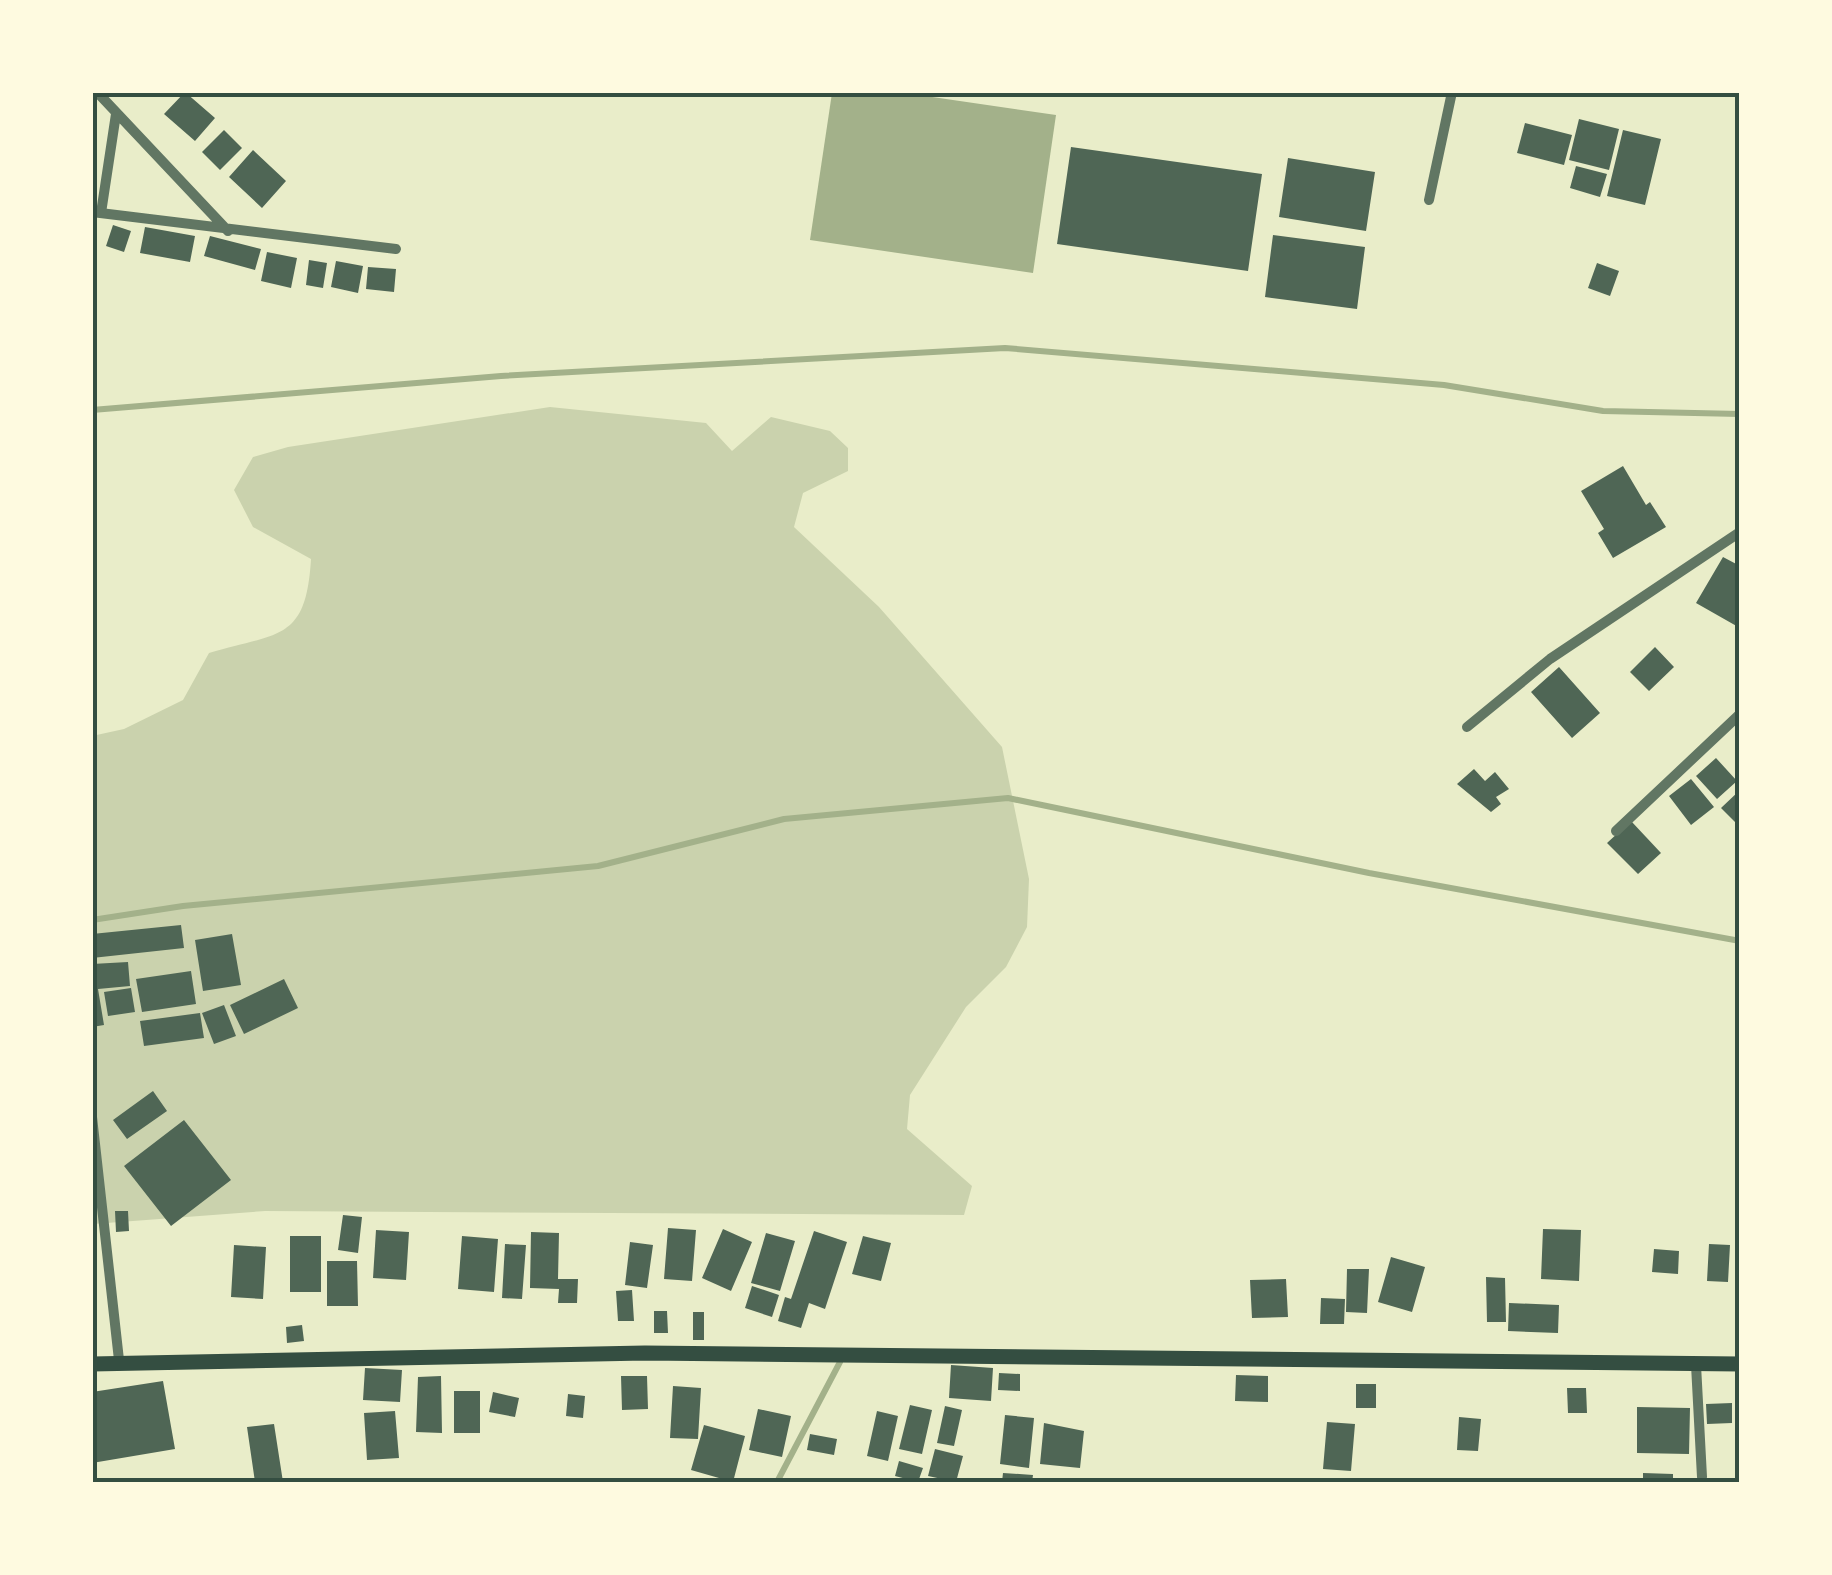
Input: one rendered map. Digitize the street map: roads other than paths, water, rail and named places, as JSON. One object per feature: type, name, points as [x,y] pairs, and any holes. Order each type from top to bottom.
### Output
[{"type":"main road","points":[[92,1364],[119,1360],[704,1353],[1740,1364]]},
{"type":"street","points":[[97,92],[228,231]]},
{"type":"street","points":[[1429,200],[1452,92]]},
{"type":"street","points":[[116,114],[97,212],[228,231],[396,248]]},
{"type":"street","points":[[1467,727],[1550,659],[1740,532]]},
{"type":"street","points":[[1616,831],[1740,714]]},
{"type":"street","points":[[92,1118],[119,1360]]},
{"type":"street","points":[[1696,1365],[1702,1477]]},
{"type":"waterway","points":[[92,410],[501,376],[1005,348],[1444,385],[1603,411],[1740,414]]},
{"type":"waterway","points":[[92,920],[183,906],[598,866],[784,819],[1008,798],[1369,873],[1740,941]]},
{"type":"waterway","points":[[777,1482],[840,1362]]}]
